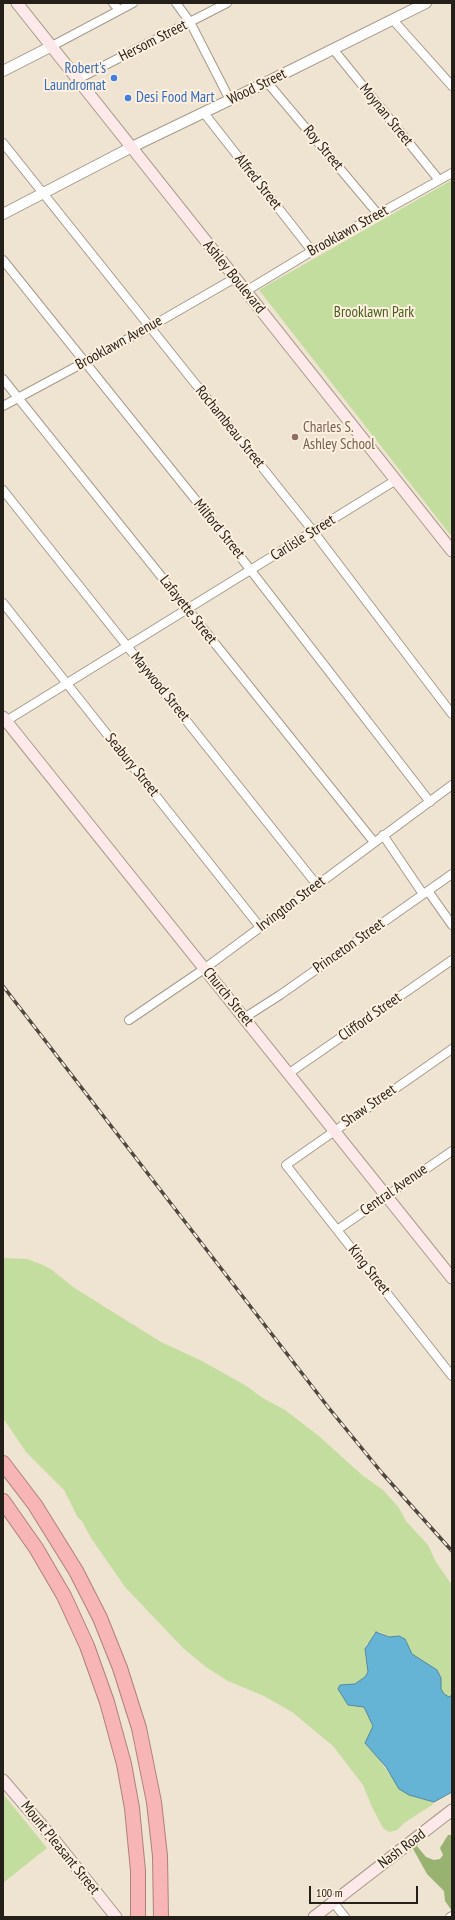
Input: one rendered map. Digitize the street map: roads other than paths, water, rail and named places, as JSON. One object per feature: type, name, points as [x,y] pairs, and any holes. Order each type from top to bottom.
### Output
[{"type":"highway","points":[[3,1463],[35,1505],[76,1571],[100,1618],[124,1680],[142,1741],[154,1802],[160,1856],[160,1917]]},
{"type":"highway","points":[[3,1501],[36,1548],[64,1596],[87,1646],[107,1702],[124,1764],[132,1808],[138,1871],[138,1917]]},
{"type":"main road","name":"Ashley Boulevard","points":[[17,3],[452,551]]},
{"type":"main road","name":"Church Street","points":[[5,719],[288,1074],[450,1272]]},
{"type":"main road","name":"Mount Pleasant Street","points":[[3,1780],[36,1818],[116,1917]]},
{"type":"main road","name":"Nash Road","points":[[314,1917],[452,1810]]},
{"type":"street","points":[[113,3],[119,10]]},
{"type":"street","points":[[3,71],[133,3]]},
{"type":"street","points":[[176,3],[190,22],[230,100]]},
{"type":"street","name":"Hersom Street","points":[[78,79],[227,3]]},
{"type":"street","name":"Wood Street","points":[[3,214],[132,147],[393,20],[410,6],[426,3]]},
{"type":"street","points":[[393,20],[452,86]]},
{"type":"street","name":"Moynan Street","points":[[333,49],[439,180]]},
{"type":"street","name":"Roy Street","points":[[268,82],[378,214]]},
{"type":"street","name":"Alfred Street","points":[[204,113],[312,251]]},
{"type":"street","name":"Rochambeau Street","points":[[3,143],[313,531],[452,714]]},
{"type":"street","name":"Brooklawn Street","points":[[246,291],[312,251],[452,173]]},
{"type":"street","name":"Milford Street","points":[[3,260],[251,570],[430,802]]},
{"type":"street","name":"Brooklawn Avenue","points":[[3,406],[150,327],[235,278]]},
{"type":"street","name":"Lafayette Street","points":[[3,379],[374,842]]},
{"type":"street","name":"Carlisle Street","points":[[5,719],[67,683],[396,480]]},
{"type":"street","name":"Maywood Street","points":[[3,490],[317,885]]},
{"type":"street","name":"Seabury Street","points":[[3,603],[260,927]]},
{"type":"street","name":"Irvington Street","points":[[129,1020],[204,968],[452,785]]},
{"type":"street","points":[[383,835],[425,893],[452,925]]},
{"type":"street","name":"Princeton Street","points":[[244,1018],[280,995],[452,874]]},
{"type":"street","name":"Clifford Street","points":[[288,1074],[452,960]]},
{"type":"street","name":"Shaw Street","points":[[286,1165],[452,1049]]},
{"type":"street","name":"Central Avenue","points":[[337,1230],[452,1151]]},
{"type":"street","name":"King Street","points":[[286,1165],[452,1376]]},
{"type":"street","points":[[333,1902],[345,1917]]},
{"type":"water","points":[[376,1632],[389,1637],[399,1636],[405,1639],[412,1654],[437,1670],[441,1678],[441,1689],[444,1694],[449,1697],[452,1695],[452,1792],[434,1802],[409,1795],[399,1789],[386,1767],[365,1743],[373,1726],[364,1707],[348,1705],[338,1689],[340,1685],[355,1684],[365,1677],[368,1672],[365,1649]]},
{"type":"railway","points":[[3,986],[328,1407],[382,1473],[452,1551]]},
{"type":"place","name":"Robert's Laundromat","points":[[114,78]]},
{"type":"place","name":"Desi Food Mart","points":[[128,98]]},
{"type":"place","name":"Charles S. Ashley School","points":[[295,437]]},
{"type":"park label","name":"Brooklawn Park","points":[[374,313]]}]
